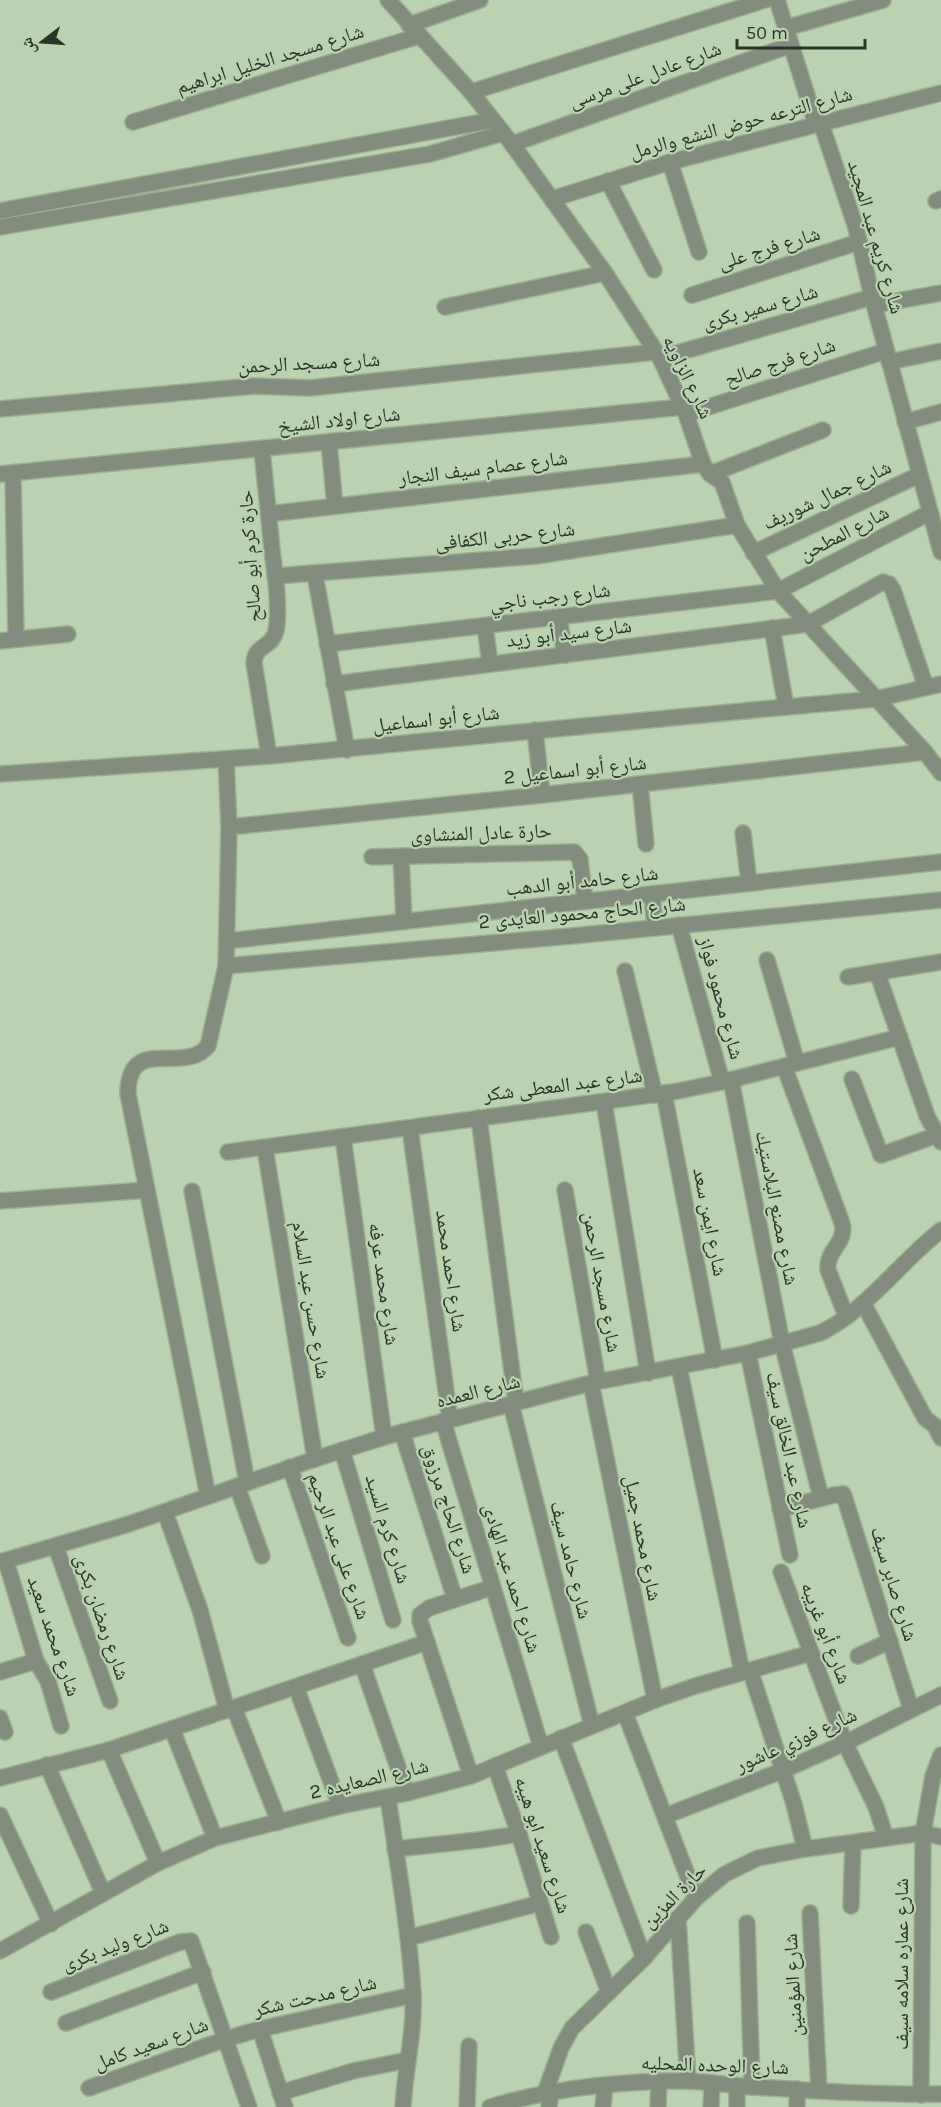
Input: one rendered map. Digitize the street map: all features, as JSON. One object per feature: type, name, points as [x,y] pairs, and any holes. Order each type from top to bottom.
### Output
[{"type":"street","name":"شارع الزاويه","points":[[388,0],[471,92],[605,273],[658,355],[707,469],[722,482],[737,525],[778,591],[935,763]]},
{"type":"street","name":"شارع مسجد الخليل ابراهيم","points":[[133,122],[414,30],[480,0]]},
{"type":"street","points":[[471,92],[765,0]]},
{"type":"street","name":"شارع كريم عبد المجيد","points":[[777,0],[859,242],[919,475],[934,516],[941,552]]},
{"type":"street","points":[[786,28],[884,0]]},
{"type":"street","name":"شارع عادل على مرسى","points":[[0,227],[508,139],[791,45]]},
{"type":"street","name":"شارع الترعه حوض النشع والرمل","points":[[552,199],[670,162],[941,93]]},
{"type":"street","points":[[0,211],[493,120]]},
{"type":"street","points":[[293,157],[294,177]]},
{"type":"street","points":[[670,162],[699,252]]},
{"type":"street","points":[[608,181],[654,270]]},
{"type":"street","name":"شارع فرج على","points":[[692,295],[859,242]]},
{"type":"street","points":[[445,307],[605,273]]},
{"type":"street","name":"شارع سمير بكرى","points":[[658,355],[873,301],[941,293]]},
{"type":"street","name":"شارع فرج صالح","points":[[684,411],[888,357],[941,351]]},
{"type":"street","name":"شارع مسجد الرحمن","points":[[0,409],[246,387],[309,388],[658,355]]},
{"type":"street","name":"شارع اولاد الشيخ","points":[[7,474],[329,442],[684,411]]},
{"type":"street","points":[[905,422],[941,412]]},
{"type":"street","name":"شارع عصام سيف النجار","points":[[268,514],[707,469],[823,430]]},
{"type":"street","points":[[329,442],[335,506]]},
{"type":"street","name":"حارة كرم أبو صالح","points":[[262,449],[278,595],[276,634],[273,640],[254,656],[268,756]]},
{"type":"street","points":[[7,474],[7,539],[16,639]]},
{"type":"street","name":"شارع جمال شوريف","points":[[753,553],[919,475]]},
{"type":"street","name":"شارع المطحن","points":[[778,591],[934,516]]},
{"type":"street","name":"شارع حربى الكفافى","points":[[275,576],[536,556],[737,525]]},
{"type":"street","points":[[315,574],[347,750]]},
{"type":"street","points":[[808,624],[880,582],[886,582],[893,590],[934,686]]},
{"type":"street","name":"شارع رجب ناجي","points":[[327,644],[778,591]]},
{"type":"street","points":[[559,618],[565,655]]},
{"type":"street","name":"شارع سيد أبو زيد","points":[[334,684],[808,624]]},
{"type":"street","points":[[485,626],[490,664]]},
{"type":"street","points":[[772,628],[786,707]]},
{"type":"street","points":[[0,641],[68,634]]},
{"type":"street","name":"شارع أبو اسماعيل","points":[[0,774],[347,750],[535,730],[876,699],[934,686]]},
{"type":"street","points":[[535,730],[542,795]]},
{"type":"street","points":[[208,1496],[128,1094],[128,1078],[134,1066],[146,1059],[195,1055],[204,1051],[208,1046],[226,966],[229,827],[226,759]]},
{"type":"street","name":"شارع أبو اسماعيل 2","points":[[229,827],[640,784],[935,763]]},
{"type":"street","points":[[640,784],[646,844]]},
{"type":"street","points":[[743,833],[749,883]]},
{"type":"street","name":"حارة عادل المنشاوى","points":[[372,857],[574,852],[580,859],[585,901]]},
{"type":"street","points":[[401,856],[404,921]]},
{"type":"street","name":"شارع حامد أبو الدهب","points":[[227,941],[941,862]]},
{"type":"street","points":[[652,894],[655,928]]},
{"type":"street","name":"شارع الحاج محمود العايدى 2","points":[[226,966],[941,900]]},
{"type":"street","name":"شارع محمود فواز","points":[[679,925],[727,1081]]},
{"type":"street","points":[[767,960],[791,1065],[842,1223],[843,1235],[827,1263],[846,1316]]},
{"type":"street","points":[[848,977],[941,962]]},
{"type":"street","name":"شارع ايمن سعد","points":[[625,971],[660,1094],[715,1359]]},
{"type":"street","points":[[852,1079],[881,1155],[939,1134],[927,1116],[877,972]]},
{"type":"street","name":"شارع عبد المعطى شكر","points":[[228,1152],[660,1094],[727,1081],[900,1037]]},
{"type":"street","name":"شارع مصنع البلاستيك","points":[[727,1081],[782,1343]]},
{"type":"street","points":[[604,1102],[648,1373]]},
{"type":"street","name":"شارع حامد سيف","points":[[479,1118],[513,1403],[592,1726]]},
{"type":"street","name":"شارع احمد محمد","points":[[410,1128],[446,1420]]},
{"type":"street","name":"شارع محمد عرفه","points":[[343,1137],[384,1437]]},
{"type":"street","name":"شارع حسن عبد السلام","points":[[265,1148],[315,1459]]},
{"type":"street","points":[[0,1202],[147,1190]]},
{"type":"street","name":"شارع مسجد الرحمن","points":[[565,1190],[595,1383]]},
{"type":"street","points":[[192,1191],[242,1484],[262,1556]]},
{"type":"street","name":"شارع العمده","points":[[3,1562],[165,1512],[290,1467],[384,1437],[595,1383],[748,1353],[820,1333],[863,1303],[916,1250],[941,1230]]},
{"type":"street","points":[[863,1303],[925,1418],[936,1420],[941,1438]]},
{"type":"street","points":[[782,1343],[821,1498]]},
{"type":"street","name":"شارع عبد الخالق سيف","points":[[748,1353],[790,1556]]},
{"type":"street","points":[[679,1367],[746,1671],[784,1770],[805,1849]]},
{"type":"street","name":"شارع محمد جميل","points":[[595,1383],[655,1700]]},
{"type":"street","name":"شارع احمد عبد الهادى","points":[[446,1420],[541,1747]]},
{"type":"street","name":"شارع الحاج مرزوق","points":[[402,1432],[455,1599]]},
{"type":"street","name":"شارع كرم السيد","points":[[342,1450],[393,1620]]},
{"type":"street","name":"شارع على عبد الرحيم","points":[[290,1467],[348,1638]]},
{"type":"street","name":"شارع صابر سيف","points":[[780,1509],[839,1494],[844,1496],[911,1709]]},
{"type":"street","points":[[165,1512],[201,1610],[231,1709],[279,1822]]},
{"type":"street","name":"شارع رمضان بكرى","points":[[56,1547],[110,1701]]},
{"type":"street","name":"شارع محمد سعيد","points":[[3,1562],[36,1661],[48,1681],[61,1726]]},
{"type":"street","name":"شارع أبو غريبه","points":[[781,1572],[845,1743],[876,1807],[886,1838]]},
{"type":"street","points":[[471,1776],[420,1622],[420,1615],[429,1608],[493,1587]]},
{"type":"street","points":[[858,1656],[890,1641]]},
{"type":"street","points":[[0,1778],[109,1750],[427,1642]]},
{"type":"street","name":"شارع الصعايده 2","points":[[0,1951],[158,1863],[215,1838],[471,1776],[655,1700],[811,1653]]},
{"type":"street","points":[[0,1672],[36,1661]]},
{"type":"street","points":[[362,1664],[407,1793]]},
{"type":"street","points":[[296,1687],[340,1806]]},
{"type":"street","name":"شارع فوزي عاشور","points":[[665,1816],[784,1770],[845,1743],[941,1695]]},
{"type":"street","points":[[625,1713],[696,1898]]},
{"type":"street","points":[[172,1729],[215,1838]]},
{"type":"street","points":[[561,1738],[644,1958]]},
{"type":"street","points":[[109,1750],[158,1863]]},
{"type":"street","name":"شارع عماره سلامه سيف","points":[[921,2095],[923,1833],[935,1796],[933,1776],[941,1755]]},
{"type":"street","points":[[47,1765],[103,1893]]},
{"type":"street","name":"شارع سعيد ابو هيبه","points":[[495,1766],[551,1937]]},
{"type":"street","points":[[387,1797],[408,1938],[413,1995],[403,2107]]},
{"type":"street","points":[[0,1815],[51,1924]]},
{"type":"street","name":"حارة المزين","points":[[548,2097],[565,2038],[572,2028],[644,1958],[696,1898],[725,1874],[758,1858],[805,1849],[923,1833],[941,1837]]},
{"type":"street","points":[[395,1849],[519,1834]]},
{"type":"street","points":[[852,1906],[853,1842]]},
{"type":"street","points":[[408,1938],[540,1903]]},
{"type":"street","name":"شارع المؤمنين","points":[[810,1913],[819,2090]]},
{"type":"street","points":[[678,1918],[688,2081]]},
{"type":"street","points":[[737,2107],[745,2086],[747,1923]]},
{"type":"street","points":[[586,1932],[609,1992]]},
{"type":"street","name":"شارع وليد بكرى","points":[[51,1992],[180,1942],[188,1941],[193,1944],[203,1972]]},
{"type":"street","points":[[66,2023],[203,1972],[249,2107]]},
{"type":"street","name":"شارع مدحت شكر","points":[[226,2039],[413,1995]]},
{"type":"street","points":[[260,2030],[283,2100],[353,2071],[408,2060]]},
{"type":"street","name":"شارع سعيد كامل","points":[[89,2088],[226,2039]]},
{"type":"street","points":[[467,2107],[469,2046]]},
{"type":"street","points":[[657,2107],[659,2081]]},
{"type":"street","name":"شارع الوحده المحليه","points":[[490,2107],[605,2085],[659,2081],[819,2090],[854,2099],[941,2094]]},
{"type":"street","points":[[711,2107],[712,2083]]},
{"type":"street","points":[[603,2107],[605,2085]]},
{"type":"street","points":[[797,2090],[797,2107]]}]
